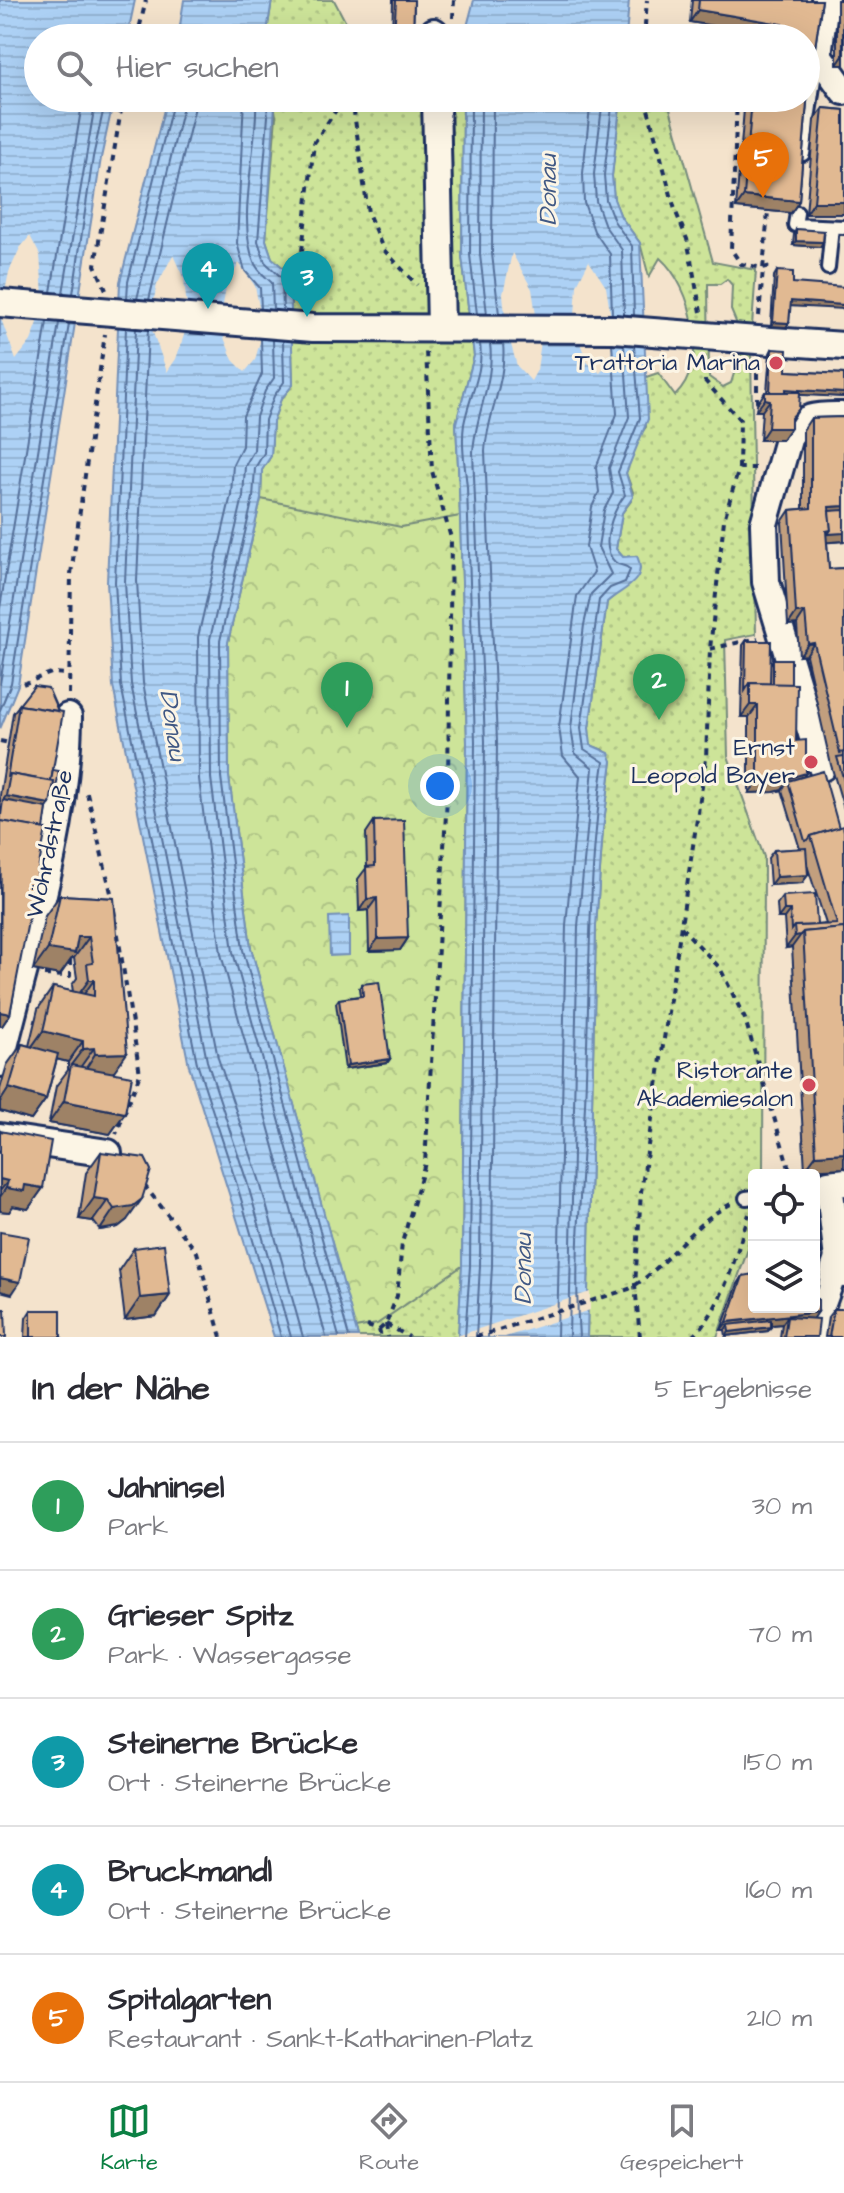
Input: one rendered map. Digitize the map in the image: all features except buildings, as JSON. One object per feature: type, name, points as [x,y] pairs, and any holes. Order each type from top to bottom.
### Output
[{"type":"street","points":[[820,39],[825,0]]},
{"type":"street","points":[[820,58],[844,91]]},
{"type":"street","points":[[436,112],[441,327]]},
{"type":"street","points":[[0,303],[313,328],[614,329],[844,346]]},
{"type":"street","points":[[822,767],[766,582],[764,524],[789,436],[796,425],[807,417],[844,416]]},
{"type":"street","name":"Wöhrdstraße","points":[[0,1063],[65,785],[68,717]]},
{"type":"street","points":[[0,1137],[108,1153]]},
{"type":"street","points":[[816,1337],[819,1312],[841,1267],[829,1184]]},
{"type":"lane","points":[[803,154],[809,112]]},
{"type":"lane","points":[[796,219],[838,227],[828,268]]},
{"type":"path","points":[[140,24],[146,0]]},
{"type":"path","points":[[645,24],[647,0]]},
{"type":"path","points":[[110,300],[95,265],[121,112]]},
{"type":"path","points":[[302,251],[314,143],[335,112]]},
{"type":"path","points":[[354,112],[368,213],[383,249],[422,289]]},
{"type":"path","points":[[649,112],[675,210],[687,239],[701,314]]},
{"type":"path","points":[[736,112],[731,249],[741,264],[763,268],[775,265]]},
{"type":"path","points":[[768,211],[757,340],[757,401],[769,402]]},
{"type":"path","points":[[68,717],[71,574],[106,330]]},
{"type":"path","points":[[640,1337],[635,1285],[641,1192],[706,759],[710,649],[724,520],[739,468],[740,420],[705,381],[703,354]]},
{"type":"path","points":[[379,1330],[386,1324],[397,1296],[402,1243],[425,1163],[448,781],[451,538],[432,471],[426,358]]},
{"type":"path","points":[[739,468],[781,469]]},
{"type":"path","points":[[710,649],[781,634]]},
{"type":"path","points":[[23,684],[51,673],[69,674]]},
{"type":"path","points":[[0,741],[9,743]]},
{"type":"path","points":[[84,779],[116,918],[140,1074],[108,1153],[135,1174],[197,1252],[221,1337]]},
{"type":"path","points":[[681,927],[720,968],[745,1019],[789,1169]]},
{"type":"path","points":[[21,974],[70,976],[70,958]]},
{"type":"path","points":[[476,1337],[629,1289],[697,1226],[748,1201]]},
{"type":"path","points":[[693,1337],[707,1323],[726,1284],[748,1207]]},
{"type":"path","points":[[386,1324],[388,1337]]},
{"type":"path","points":[[386,1324],[409,1337]]},
{"type":"path","points":[[367,1326],[379,1330]]},
{"type":"path","points":[[379,1330],[381,1337]]},
{"type":"green space","points":[[272,0],[334,0],[347,24],[268,24]]},
{"type":"green space","points":[[275,112],[463,112],[462,256],[474,356],[456,423],[467,742],[462,1266],[458,1337],[358,1337],[251,948],[228,642],[261,499],[262,470],[271,456],[273,422],[281,399],[293,385],[290,274],[272,258],[266,240]]},
{"type":"green space","points":[[619,112],[671,112],[713,262],[756,270],[752,326],[738,327],[731,310],[732,285],[727,279],[720,284],[708,284],[709,377],[723,387],[731,383],[740,354],[751,354],[756,634],[725,640],[728,756],[764,857],[763,1169],[748,1169],[748,1249],[717,1337],[587,1337],[596,926],[612,761],[604,750],[590,745],[589,728],[607,602],[637,577],[640,568],[634,556],[623,557],[616,549],[622,513],[631,501],[633,492],[626,473],[646,427],[643,378],[658,373],[675,396],[686,382],[694,345],[693,326],[681,287],[660,258],[649,277],[640,243],[621,217],[614,200],[612,176]]},
{"type":"green space","points":[[261,499],[401,527],[460,516],[467,742],[462,1266],[377,1324],[355,1328],[251,948],[229,777],[228,642]]},
{"type":"water","points":[[0,0],[135,0],[130,24],[24,24],[24,112],[111,112],[101,158],[18,685],[0,729]]},
{"type":"water","points":[[184,0],[272,0],[268,24],[180,24]]},
{"type":"water","points":[[474,0],[629,0],[627,24],[468,24]]},
{"type":"water","name":"Donau","points":[[163,112],[275,112],[266,240],[272,258],[290,274],[293,385],[281,399],[273,422],[271,456],[262,470],[261,499],[228,642],[229,777],[251,948],[358,1337],[274,1337],[189,1066],[113,686],[107,582],[120,282]]},
{"type":"water","name":"Donau","points":[[463,112],[619,112],[612,176],[614,199],[621,217],[640,243],[648,419],[626,473],[633,497],[622,513],[616,549],[623,557],[637,556],[639,572],[632,584],[607,602],[589,728],[591,745],[609,753],[612,761],[596,926],[587,1337],[458,1337],[462,1266],[467,742],[456,423],[474,356],[462,256]]},
{"type":"water","points":[[349,916],[349,955],[330,956],[329,917]]},
{"type":"pier","points":[[30,236],[40,255],[43,295],[85,299],[81,324],[39,320],[31,341],[16,360],[0,316],[9,272],[20,248]]},
{"type":"pier","points":[[512,253],[532,289],[536,315],[575,315],[577,285],[589,261],[606,287],[611,318],[646,343],[614,342],[609,363],[600,373],[587,362],[579,340],[541,341],[537,370],[531,381],[517,366],[510,341],[468,341],[465,314],[505,315],[503,294]]},
{"type":"pier","points":[[173,255],[184,279],[187,307],[222,310],[226,288],[239,263],[255,286],[260,312],[295,313],[295,339],[261,338],[255,360],[245,372],[233,360],[223,335],[185,332],[176,359],[167,372],[152,330],[114,327],[115,300],[153,303],[157,285]]},
{"type":"pier","points":[[590,1292],[590,1310],[505,1337],[454,1337]]},
{"type":"place","name":"Spitalgarten","points":[[763,198]]},
{"type":"place","name":"Bruckmandl","points":[[208,309]]},
{"type":"place","name":"Steinerne Brücke","points":[[307,317]]},
{"type":"place","name":"Trattoria Marina","points":[[776,363]]},
{"type":"place","name":"Grieser Spitz","points":[[659,720]]},
{"type":"place","name":"Jahninsel","points":[[347,728]]},
{"type":"place","name":"Ernst Leopold Bayer","points":[[811,762]]},
{"type":"place","name":"Ristorante Akademiesalon","points":[[809,1085]]}]
